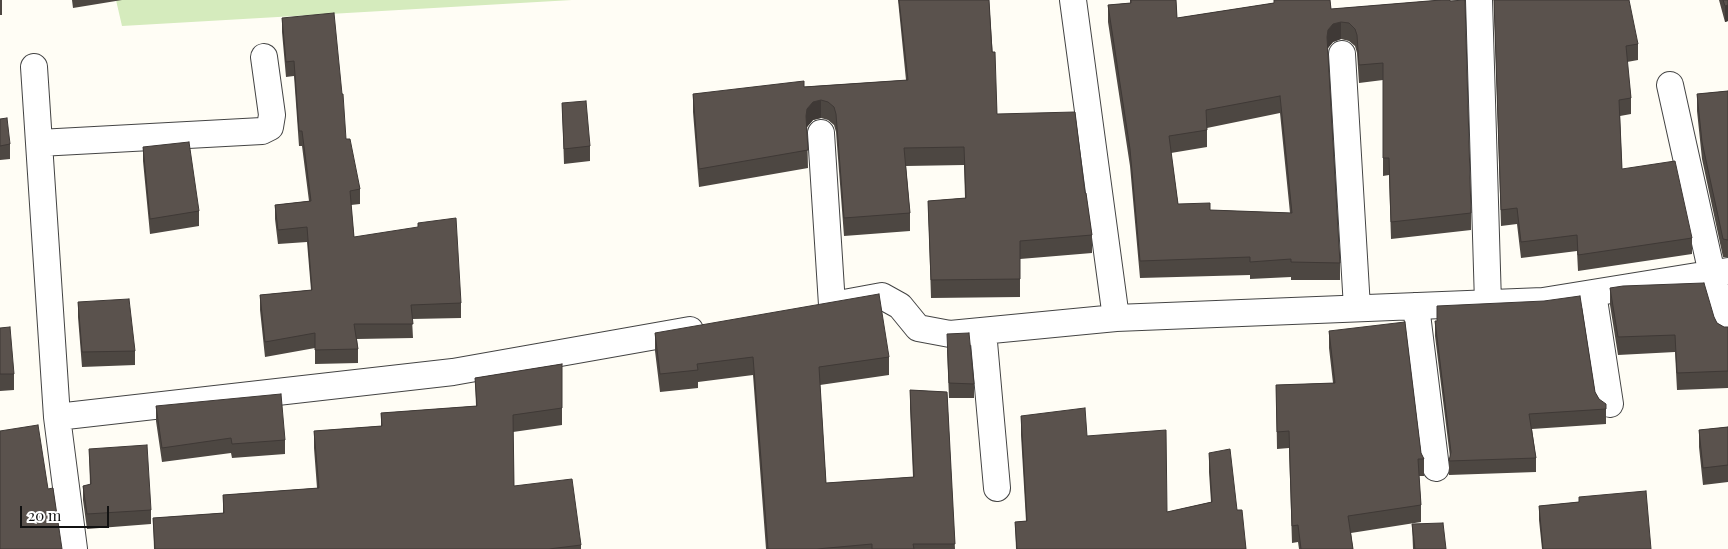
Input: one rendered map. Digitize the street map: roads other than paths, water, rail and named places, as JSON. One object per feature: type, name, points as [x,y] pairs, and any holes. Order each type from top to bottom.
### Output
[{"type":"street","points":[[1073,0],[1116,318]]},
{"type":"street","points":[[1479,0],[1488,303]]},
{"type":"street","points":[[1342,54],[1357,308]]},
{"type":"street","points":[[39,143],[262,131],[270,127],[272,115],[264,57]]},
{"type":"street","points":[[34,67],[57,417],[74,549]]},
{"type":"street","points":[[1670,85],[1720,273],[1728,330]]},
{"type":"street","points":[[821,133],[822,306],[882,296],[900,306],[918,328],[950,334],[1116,318],[1542,301],[1720,273]]},
{"type":"street","points":[[1593,293],[1610,404]]},
{"type":"street","points":[[1416,306],[1436,468]]},
{"type":"street","points":[[57,417],[453,372],[714,326]]},
{"type":"street","points":[[983,331],[997,488]]}]
